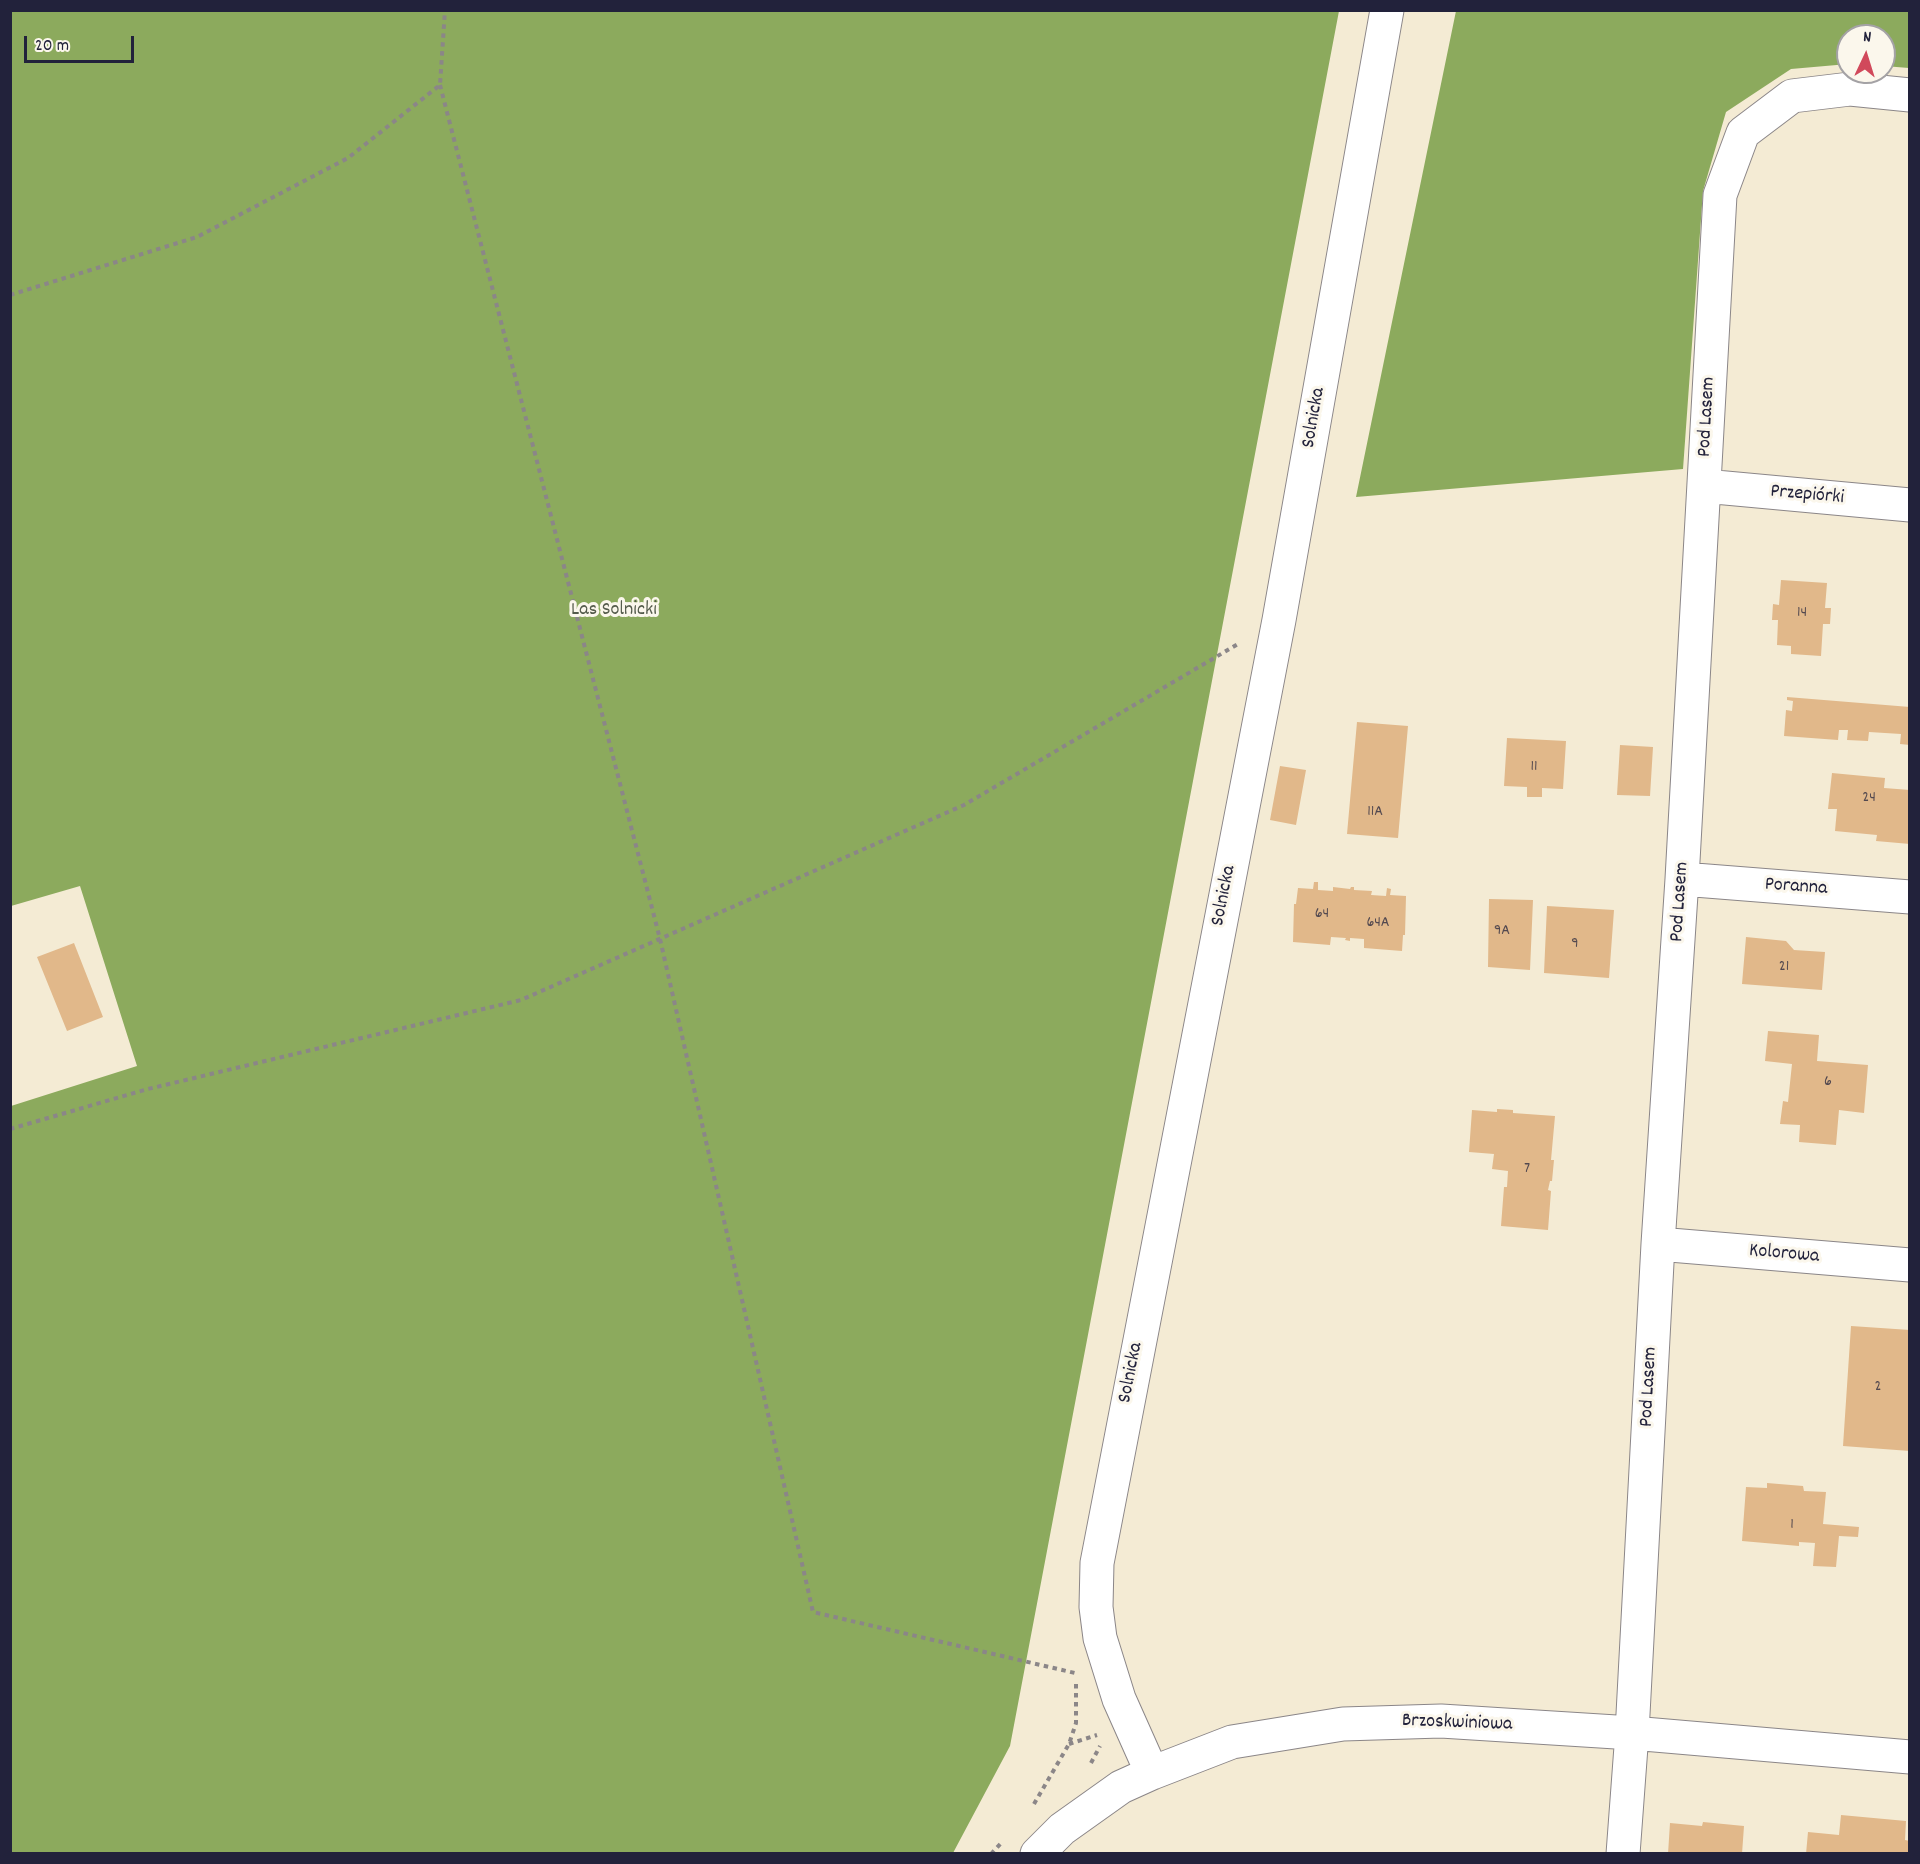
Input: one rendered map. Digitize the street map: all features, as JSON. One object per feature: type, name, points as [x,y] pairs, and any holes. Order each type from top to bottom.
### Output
[{"type":"street","name":"Solnicka","points":[[1152,1773],[1119,1699],[1100,1638],[1096,1607],[1096,1563],[1279,620],[1387,10]]},
{"type":"street","name":"Pod Lasem","points":[[1623,1854],[1632,1733],[1658,1245],[1682,879],[1720,195],[1743,133],[1792,96],[1850,89],[1910,94]]},
{"type":"street","name":"Przepiórki","points":[[1704,486],[1910,505]]},
{"type":"street","name":"Poranna","points":[[1682,879],[1910,897]]},
{"type":"street","name":"Kolorowa","points":[[1658,1245],[1910,1265]]},
{"type":"street","name":"Brzoskwiniowa","points":[[1037,1854],[1062,1829],[1121,1787],[1152,1773],[1232,1742],[1343,1724],[1440,1721],[1632,1733],[1910,1757]]},
{"type":"path","points":[[445,10],[440,86],[660,939],[813,1612],[1079,1674],[1075,1687],[1076,1723],[1069,1744],[1031,1810]]},
{"type":"path","points":[[10,295],[197,237],[348,158],[440,86]]},
{"type":"path","points":[[10,1129],[148,1089],[521,1000],[964,804],[1279,620]]},
{"type":"path","points":[[1089,1766],[1102,1743],[1101,1728]]},
{"type":"path","points":[[1069,1744],[1101,1734]]},
{"type":"green space","name":"Las Solnicki","points":[[11,10],[1339,11],[1010,1746],[953,1853],[11,1853],[11,1106],[137,1066],[80,886],[11,906]]},
{"type":"green space","points":[[1456,11],[1909,11],[1909,68],[1896,67],[1896,24],[1836,24],[1836,65],[1791,69],[1726,112],[1703,191],[1683,469],[1356,497]]},
{"type":"building","points":[[1781,580],[1827,583],[1825,608],[1831,608],[1830,624],[1823,624],[1821,656],[1791,654],[1791,646],[1777,645],[1778,620],[1772,620],[1773,604],[1779,605]]},
{"type":"building","points":[[1787,697],[1910,707],[1910,745],[1900,744],[1901,734],[1869,732],[1868,741],[1847,740],[1848,730],[1839,730],[1838,740],[1784,736],[1786,710],[1792,711],[1793,701],[1787,700]]},
{"type":"building","points":[[1357,722],[1408,726],[1398,838],[1347,834]]},
{"type":"building","points":[[1507,738],[1566,741],[1563,789],[1542,788],[1542,797],[1527,797],[1527,787],[1504,786]]},
{"type":"building","points":[[1620,745],[1653,747],[1650,796],[1617,795]]},
{"type":"building","points":[[1280,766],[1306,770],[1296,825],[1270,820]]},
{"type":"building","points":[[1832,773],[1885,778],[1884,788],[1910,790],[1910,844],[1876,841],[1877,835],[1835,831],[1837,809],[1828,809]]},
{"type":"building","points":[[1314,882],[1318,882],[1318,890],[1333,891],[1333,887],[1350,889],[1354,887],[1354,890],[1372,891],[1371,895],[1386,896],[1387,888],[1391,889],[1390,895],[1406,896],[1405,935],[1403,935],[1402,951],[1364,948],[1364,939],[1350,938],[1350,941],[1345,940],[1346,938],[1331,937],[1330,945],[1293,942],[1294,904],[1296,904],[1298,888],[1313,889]]},
{"type":"building","points":[[1489,899],[1533,900],[1530,970],[1488,967]]},
{"type":"building","points":[[1547,906],[1614,910],[1609,978],[1544,973]]},
{"type":"building","points":[[1746,937],[1786,941],[1794,950],[1825,952],[1822,990],[1742,984]]},
{"type":"building","points":[[74,943],[103,1017],[67,1031],[37,957]]},
{"type":"building","points":[[1768,1031],[1819,1035],[1817,1061],[1868,1065],[1864,1113],[1839,1110],[1836,1145],[1799,1142],[1800,1125],[1780,1124],[1783,1101],[1788,1102],[1792,1064],[1765,1061]]},
{"type":"building","points":[[1497,1109],[1513,1110],[1513,1113],[1555,1116],[1551,1160],[1554,1160],[1552,1181],[1550,1181],[1548,1190],[1551,1191],[1548,1230],[1501,1226],[1504,1187],[1507,1187],[1508,1171],[1492,1169],[1494,1154],[1469,1152],[1472,1110],[1497,1112]]},
{"type":"building","points":[[1851,1326],[1910,1330],[1910,1451],[1843,1446]]},
{"type":"building","points":[[1767,1483],[1803,1486],[1804,1491],[1826,1492],[1823,1524],[1859,1527],[1858,1537],[1839,1536],[1836,1567],[1813,1566],[1815,1543],[1799,1542],[1799,1546],[1742,1541],[1746,1487],[1767,1488]]},
{"type":"building","points":[[1841,1815],[1906,1821],[1905,1840],[1910,1841],[1910,1854],[1806,1854],[1808,1832],[1839,1835]]},
{"type":"building","points":[[1703,1822],[1744,1826],[1742,1854],[1668,1854],[1670,1823],[1702,1826]]}]
